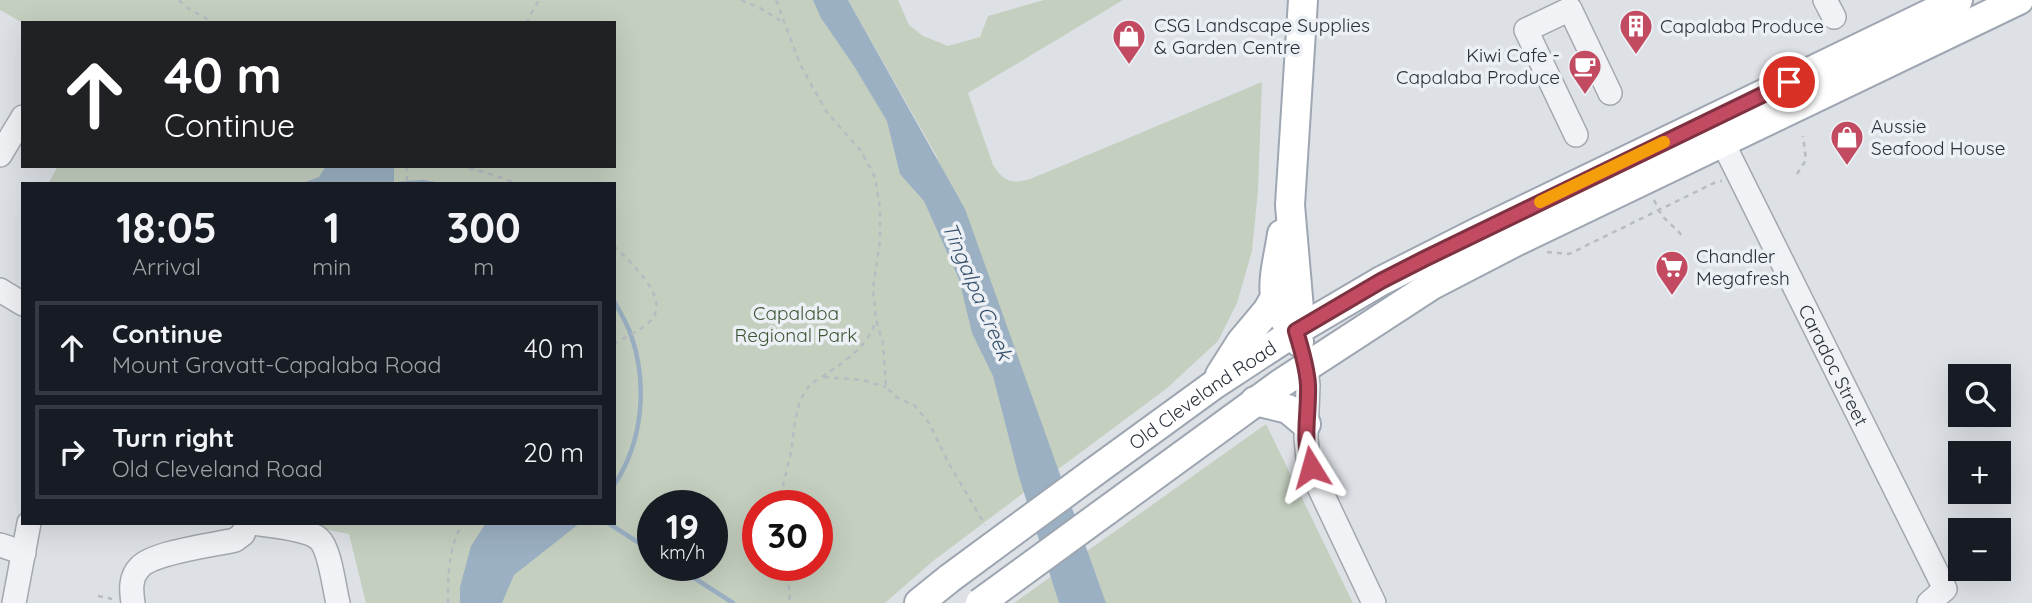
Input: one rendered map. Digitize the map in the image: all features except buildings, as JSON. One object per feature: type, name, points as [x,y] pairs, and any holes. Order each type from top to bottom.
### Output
[{"type":"main road","points":[[1303,0],[1290,205],[1299,309],[1296,331],[1306,367]]},
{"type":"main road","name":"Old Cleveland Road","points":[[919,603],[1215,384],[1351,298],[1478,232],[1958,0]]},
{"type":"main road","name":"Old Cleveland Road","points":[[980,603],[1255,401],[1432,285],[2019,0]]},
{"type":"main road","points":[[1215,384],[1241,342],[1274,299],[1283,224],[1290,205]]},
{"type":"main road","points":[[1294,246],[1308,283],[1323,293],[1351,298]]},
{"type":"main road","points":[[1274,299],[1285,323],[1296,331]]},
{"type":"main road","points":[[1255,401],[1287,409],[1306,424]]},
{"type":"street","points":[[1576,135],[1526,30],[1570,9],[1610,93]]},
{"type":"street","points":[[0,155],[21,120]]},
{"type":"street","name":"Caradoc Street","points":[[1723,143],[1937,596]]},
{"type":"street","points":[[0,290],[21,303]]},
{"type":"street","points":[[1306,367],[1308,459],[1374,603]]},
{"type":"street","points":[[14,603],[29,525]]},
{"type":"street","points":[[133,603],[131,585],[141,565],[156,557],[235,540],[243,534],[246,525]]},
{"type":"street","points":[[265,525],[307,533],[320,540],[325,548],[338,603]]},
{"type":"street","points":[[0,545],[24,553]]},
{"type":"path","points":[[179,0],[210,21]]},
{"type":"path","points":[[527,21],[539,0]]},
{"type":"path","points":[[741,0],[785,24]]},
{"type":"path","points":[[776,0],[800,64],[826,111],[861,151],[876,177],[880,241],[873,288],[876,320],[883,343],[886,387]]},
{"type":"path","points":[[1797,174],[1806,160],[1802,136]]},
{"type":"path","points":[[467,168],[513,182]]},
{"type":"path","points":[[1644,180],[1658,210],[1683,239]]},
{"type":"path","points":[[1546,252],[1569,254],[1720,180],[1726,182]]},
{"type":"path","points":[[616,248],[643,276],[656,303],[656,312],[648,323],[616,343]]},
{"type":"path","points":[[782,490],[800,403],[805,392],[812,383],[847,361],[873,332],[876,320]]},
{"type":"path","points":[[823,377],[862,380],[886,387],[896,397],[915,406],[929,423],[988,533]]},
{"type":"path","points":[[448,603],[448,575],[452,550],[462,525]]},
{"type":"path","points":[[788,581],[790,603]]},
{"type":"path","points":[[99,596],[113,599],[117,603]]},
{"type":"green space","name":"Capalaba Regional Park","points":[[0,0],[826,0],[919,150],[1042,479],[933,561],[885,603],[366,603],[349,534],[302,525],[616,525],[616,182],[49,182],[57,168],[616,168],[616,21],[21,21],[0,10]]},
{"type":"green space","points":[[848,0],[898,0],[909,25],[923,36],[948,46],[980,37],[988,16],[1044,0],[1123,0],[968,93],[993,165],[999,174],[1013,181],[1035,177],[1262,82],[1258,190],[1252,251],[1237,303],[1218,341],[1166,389],[1057,470],[1021,369],[936,155]]},
{"type":"green space","points":[[1266,424],[1353,603],[1014,603]]},
{"type":"water","name":"Tingalpa Creek","points":[[813,0],[848,0],[965,209],[1106,603],[1059,603],[1019,477],[993,376],[972,333],[959,279],[924,201],[900,174],[887,121],[821,18]]},
{"type":"water","points":[[325,168],[394,168],[394,182],[305,182],[319,177]]},
{"type":"water","points":[[485,525],[577,525],[514,575],[502,603],[460,603],[460,587],[471,546]]},
{"type":"waterway","points":[[616,305],[631,335],[640,373],[641,393],[637,432],[616,482]]},
{"type":"waterway","points":[[611,525],[637,542]]},
{"type":"waterway","points":[[699,581],[733,603]]},
{"type":"slow traffic","points":[[1540,202],[1664,142]]},
{"type":"place","name":"Capalaba Produce","points":[[1636,56]]},
{"type":"place","name":"CSG Landscape Supplies & Garden Centre","points":[[1129,66]]},
{"type":"place","name":"Kiwi Cafe - Capalaba Produce","points":[[1585,96]]},
{"type":"place","name":"Aussie Seafood House","points":[[1847,167]]},
{"type":"place","name":"Chandler Megafresh","points":[[1672,297]]},
{"type":"route","points":[[1311,467],[1306,438],[1308,385],[1296,331],[1426,258],[1789,82]]}]
